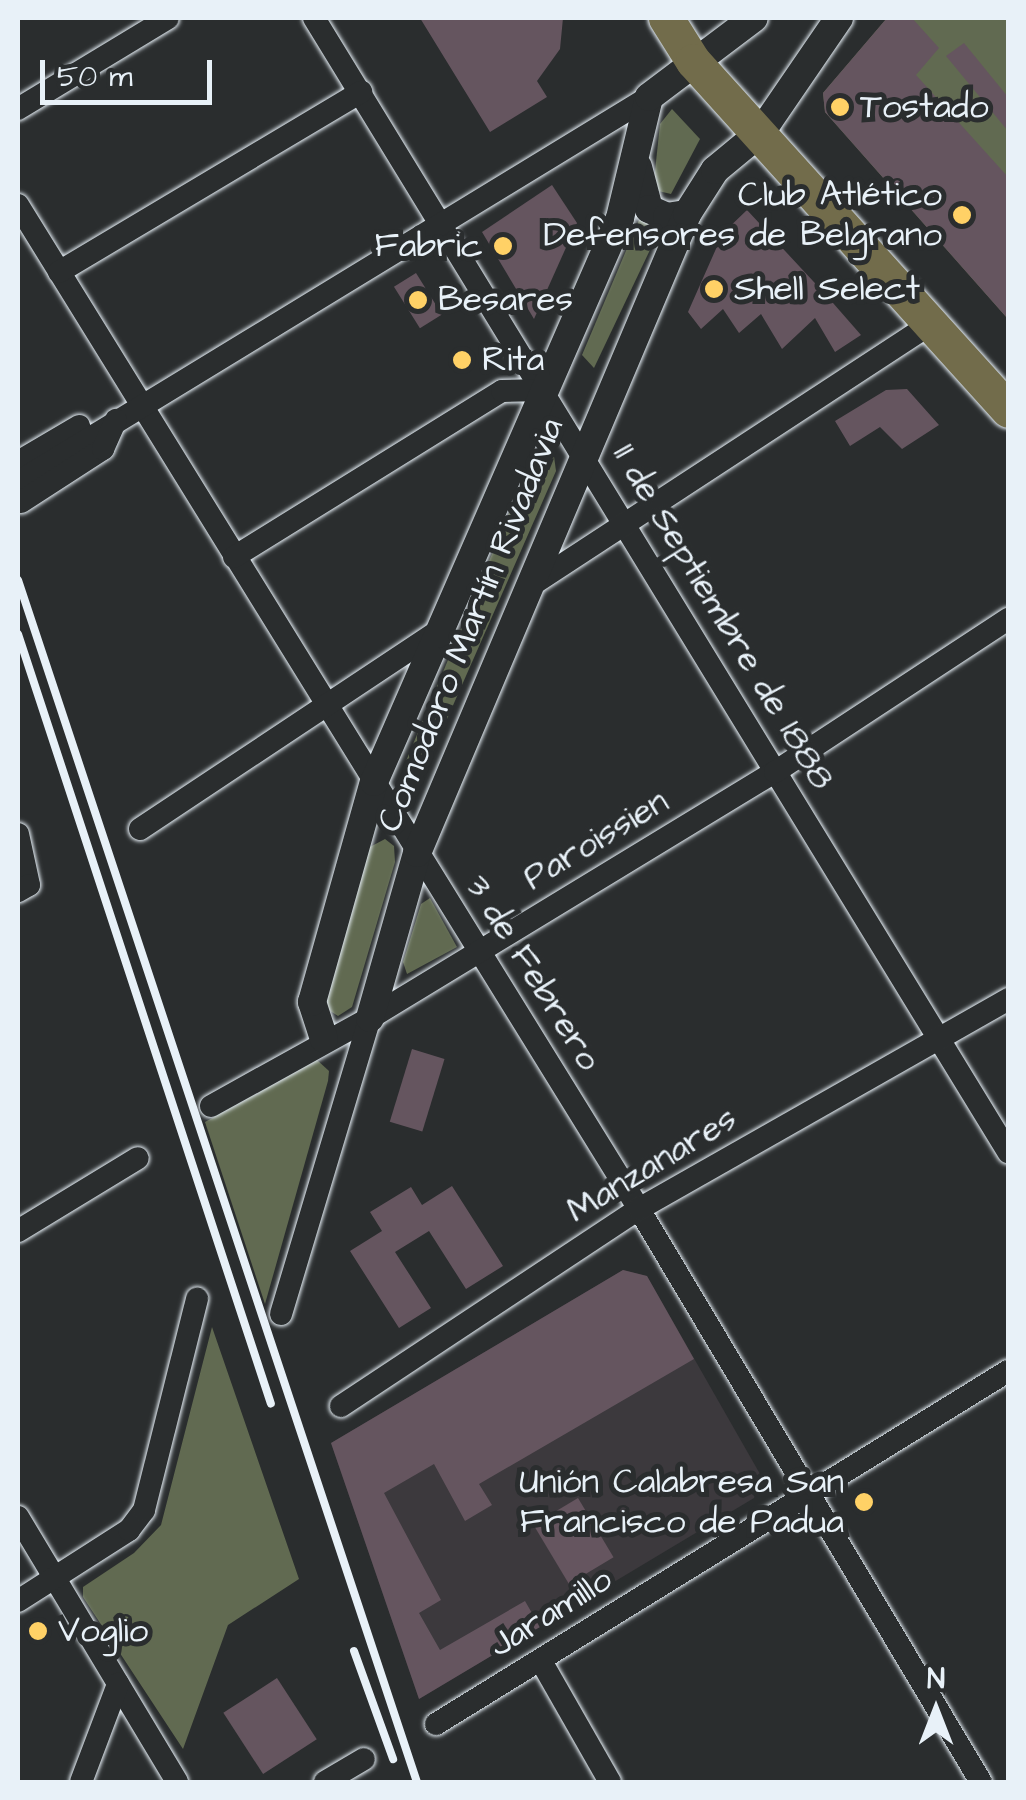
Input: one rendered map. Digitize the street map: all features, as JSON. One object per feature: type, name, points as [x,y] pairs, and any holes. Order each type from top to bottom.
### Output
[{"type":"main road","points":[[666,18],[694,62],[1008,410]]},
{"type":"street","points":[[18,109],[168,18]]},
{"type":"street","name":"11 de Septiembre de 1888","points":[[314,18],[626,520],[1008,1152]]},
{"type":"street","points":[[19,492],[116,420],[442,227],[649,97],[754,18]]},
{"type":"street","name":"Comodoro Martín Rivadavia","points":[[281,1314],[417,853],[582,452],[688,214],[715,170],[761,132],[834,21]]},
{"type":"street","points":[[59,272],[361,92]]},
{"type":"street","name":"Comodoro Martín Rivadavia","points":[[324,1040],[312,1002],[374,782],[638,166],[649,97]]},
{"type":"street","points":[[638,166],[649,208],[666,216],[688,214]]},
{"type":"street","name":"3 de Febrero","points":[[18,205],[639,1210],[980,1782]]},
{"type":"street","points":[[527,588],[931,324]]},
{"type":"street","points":[[234,557],[502,391],[543,390]]},
{"type":"street","points":[[18,462],[87,422],[116,420]]},
{"type":"street","name":"Paroissien","points":[[212,1106],[324,1040],[370,1018],[775,772],[1008,619]]},
{"type":"street","points":[[140,829],[439,630]]},
{"type":"street","points":[[18,834],[23,888]]},
{"type":"street","name":"Manzanares","points":[[341,1406],[639,1210],[1008,1000]]},
{"type":"street","points":[[18,1230],[138,1158]]},
{"type":"street","points":[[18,1601],[129,1530],[144,1510],[196,1299]]},
{"type":"street","name":"Jaramillo","points":[[436,1724],[1008,1371]]},
{"type":"street","points":[[18,1517],[177,1782]]},
{"type":"street","points":[[541,1661],[610,1782]]},
{"type":"street","points":[[81,1782],[118,1684]]},
{"type":"street","points":[[325,1782],[364,1759]]},
{"type":"shaded area","points":[[623,1270],[647,1276],[760,1474],[754,1498],[419,1699],[331,1443]]},
{"type":"green space","name":"Club Atlético Defensores de Belgrano","points":[[887,18],[1008,18],[1008,319],[825,112],[823,93]]},
{"type":"green space","points":[[672,109],[700,139],[671,194],[654,190],[654,181],[660,124]]},
{"type":"green space","points":[[645,219],[658,233],[594,368],[582,355],[639,220]]},
{"type":"green space","points":[[543,448],[553,449],[556,471],[422,776],[413,781],[404,766],[533,455]]},
{"type":"green space","points":[[385,839],[394,846],[395,862],[352,1007],[338,1016],[327,1009],[327,998],[368,848]]},
{"type":"green space","points":[[430,898],[457,947],[407,974],[403,962],[421,904]]},
{"type":"green space","points":[[317,1060],[329,1071],[328,1081],[265,1304],[205,1122]]},
{"type":"green space","points":[[212,1327],[299,1579],[228,1625],[183,1749],[83,1597],[83,1587],[134,1553],[161,1525]]},
{"type":"building","points":[[420,18],[563,18],[560,49],[537,81],[547,97],[490,132]]},
{"type":"building","name":"Club Atlético Defensores de Belgrano","points":[[887,18],[912,18],[939,48],[916,75],[1008,177],[1008,319],[825,112],[823,93]]},
{"type":"building","points":[[964,43],[1008,97],[1008,131],[946,56]]},
{"type":"building","points":[[552,185],[577,223],[534,319],[482,232]]},
{"type":"building","points":[[747,210],[861,335],[835,352],[815,318],[782,349],[761,314],[739,333],[723,309],[701,329],[688,312],[723,233]]},
{"type":"building","name":"Besares","points":[[416,273],[442,315],[420,328],[394,287]]},
{"type":"building","points":[[907,389],[939,425],[902,449],[880,427],[850,446],[835,421],[886,390]]},
{"type":"building","points":[[412,1049],[445,1059],[422,1132],[390,1122]]},
{"type":"building","points":[[452,1186],[503,1266],[466,1289],[429,1231],[395,1252],[431,1308],[399,1328],[350,1251],[382,1231],[370,1212],[411,1187],[422,1205]]},
{"type":"building","points":[[623,1270],[647,1276],[694,1359],[479,1484],[492,1505],[465,1521],[434,1464],[384,1493],[441,1600],[419,1613],[440,1650],[525,1601],[540,1627],[419,1699],[331,1443]]},
{"type":"building","points":[[578,1498],[614,1557],[569,1584],[533,1525]]},
{"type":"building","points":[[277,1678],[317,1739],[263,1774],[223,1713]]},
{"type":"railway","points":[[18,580],[417,1782]]},
{"type":"railway","points":[[18,634],[271,1404]]},
{"type":"railway","points":[[354,1651],[393,1759]]},
{"type":"place","name":"Tostado","points":[[840,107]]},
{"type":"place","name":"Club Atlético Defensores de Belgrano","points":[[962,215]]},
{"type":"place","name":"Fabric","points":[[503,246]]},
{"type":"place","name":"Shell Select","points":[[714,289]]},
{"type":"place","name":"Besares","points":[[418,300]]},
{"type":"place","name":"Rita","points":[[462,360]]},
{"type":"place","name":"Unión Calabresa San Francisco de Padua","points":[[864,1502]]},
{"type":"place","name":"Voglio","points":[[38,1631]]}]
